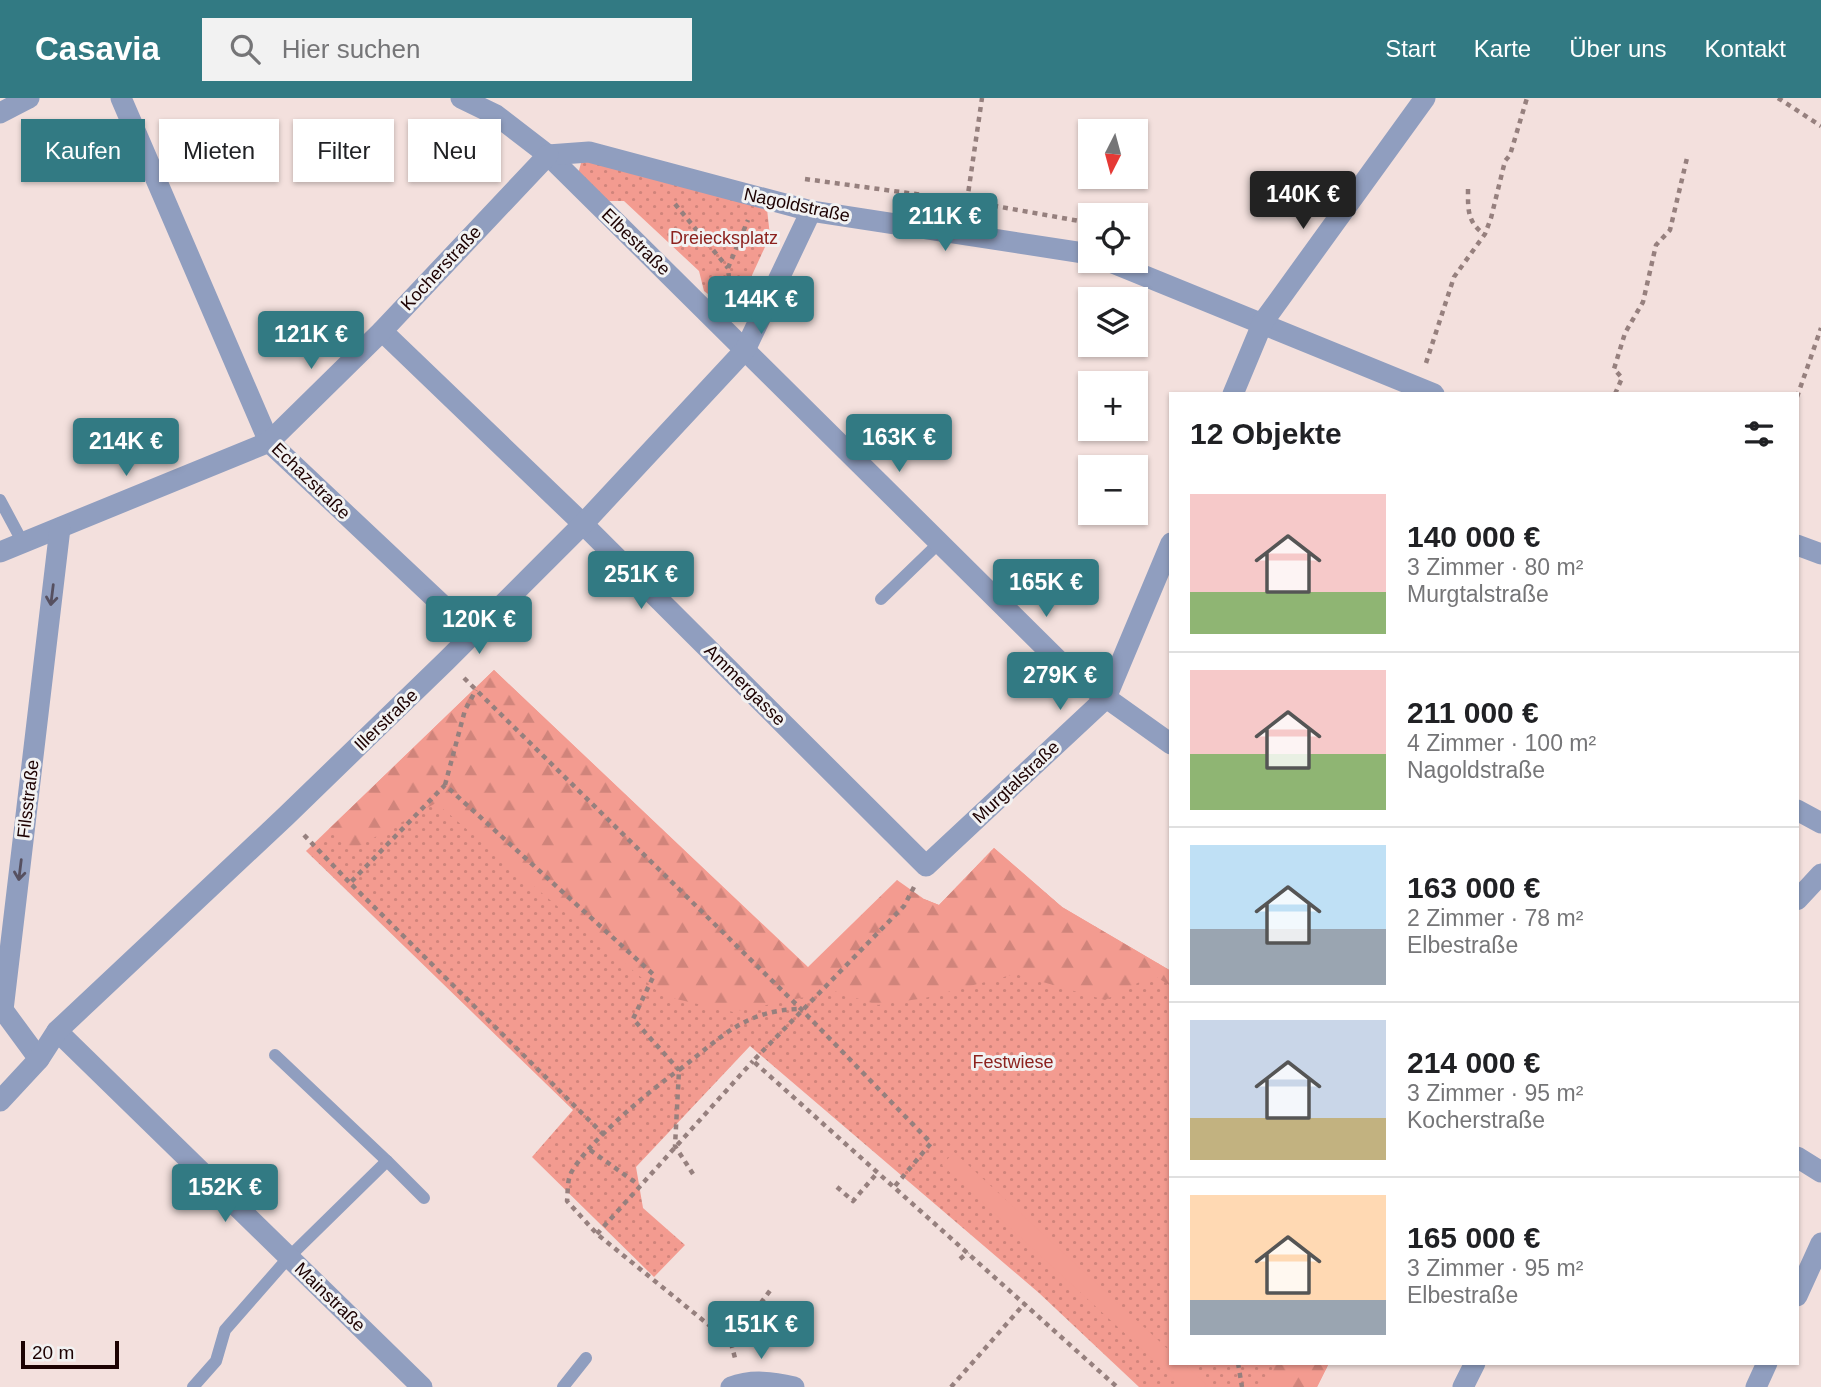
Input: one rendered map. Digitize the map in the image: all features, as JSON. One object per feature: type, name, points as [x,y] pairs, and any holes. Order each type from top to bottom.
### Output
[{"type":"street","name":"Echazstraße","points":[[121,98],[269,442],[472,633]]},
{"type":"street","name":"Elbestraße","points":[[461,98],[496,115],[548,155],[1070,672],[1169,743]]},
{"type":"street","points":[[1234,392],[1263,322],[1425,98]]},
{"type":"street","name":"Nagoldstraße","points":[[548,155],[589,152],[811,211],[1078,252]]},
{"type":"street","name":"Kocherstraße","points":[[0,552],[269,442],[382,331],[548,155]]},
{"type":"street","name":"Illerstraße","points":[[0,1101],[39,1059],[57,1031],[286,817],[446,661],[583,524],[745,350],[811,211]]},
{"type":"street","points":[[1138,273],[1427,391]]},
{"type":"street","name":"Ammergasse","points":[[382,331],[583,524],[926,866]]},
{"type":"street","name":"Filsstraße","points":[[39,1059],[3,1010],[60,528]]},
{"type":"street","points":[[1799,546],[1821,554]]},
{"type":"street","name":"Murgtalstraße","points":[[926,866],[1106,698],[1169,547]]},
{"type":"street","points":[[1799,811],[1821,823]]},
{"type":"street","points":[[1799,898],[1821,874]]},
{"type":"street","name":"Mainstraße","points":[[57,1031],[422,1387]]},
{"type":"street","points":[[1799,1158],[1821,1172]]},
{"type":"street","points":[[1799,1292],[1821,1243]]},
{"type":"street","points":[[1463,1387],[1474,1365]]},
{"type":"street","points":[[1756,1387],[1766,1365]]},
{"type":"street","points":[[736,1385],[768,1381],[794,1387]]},
{"type":"lane","points":[[0,500],[23,542]]},
{"type":"lane","points":[[881,598],[939,543]]},
{"type":"lane","points":[[275,1055],[424,1198]]},
{"type":"lane","points":[[192,1387],[216,1361],[225,1330],[289,1257],[387,1161]]},
{"type":"lane","points":[[563,1387],[586,1358]]},
{"type":"path","points":[[968,201],[982,98]]},
{"type":"path","points":[[1427,391],[1443,306],[1454,277],[1485,234],[1527,98]]},
{"type":"path","points":[[1778,98],[1821,126]]},
{"type":"path","points":[[1616,392],[1622,378],[1614,369],[1625,333],[1643,302],[1656,245],[1670,230],[1687,158]]},
{"type":"path","points":[[648,168],[644,182],[678,206],[728,268]]},
{"type":"path","points":[[1468,189],[1468,214],[1475,227],[1485,234]]},
{"type":"path","points":[[729,283],[730,293]]},
{"type":"path","points":[[1799,392],[1821,328]]},
{"type":"path","points":[[446,661],[801,1009],[931,1143],[895,1186]]},
{"type":"path","points":[[350,883],[445,785],[465,710],[476,690]]},
{"type":"path","points":[[445,785],[654,975],[633,1019],[679,1070],[675,1146],[694,1174]]},
{"type":"path","points":[[286,817],[604,1135]]},
{"type":"path","points":[[597,1234],[801,1009],[904,906]]},
{"type":"path","points":[[731,1343],[597,1234],[567,1201],[570,1174],[649,1090],[740,1023],[773,1009],[801,1009]]},
{"type":"path","points":[[753,1061],[1117,1387]]},
{"type":"path","points":[[590,1150],[639,1185]]},
{"type":"path","points":[[837,1187],[853,1201],[878,1172]]},
{"type":"path","points":[[960,1259],[968,1252]]},
{"type":"path","points":[[736,1385],[731,1343],[772,1288]]},
{"type":"path","points":[[951,1387],[1025,1303]]},
{"type":"path","points":[[1238,1365],[1242,1387]]},
{"type":"green space","name":"Dreiecksplatz","points":[[592,160],[767,209],[770,236],[742,297],[729,294],[716,300],[704,291],[699,271],[624,201],[607,201],[578,174],[581,163]]},
{"type":"green space","name":"Festwiese","points":[[494,670],[808,968],[924,899],[939,905],[994,848],[1062,907],[1169,970],[1169,1365],[1328,1365],[1317,1387],[1139,1387],[1039,1293],[750,1046],[636,1167],[643,1208],[685,1245],[654,1277],[532,1157],[573,1110],[306,851]]},
{"type":"green space","points":[[494,670],[808,967],[897,880],[924,899],[939,905],[994,848],[1062,907],[1169,970],[1169,985],[1153,975],[1105,1000],[1015,974],[925,998],[878,1005],[834,991],[733,1012],[663,996],[436,803],[352,850],[329,829]]},
{"type":"green space","points":[[954,1152],[1169,1350],[1169,1365],[1185,1365],[1208,1386],[1183,1387],[942,1165]]},
{"type":"green space","points":[[1275,1365],[1328,1365],[1317,1387],[1266,1387]]}]
